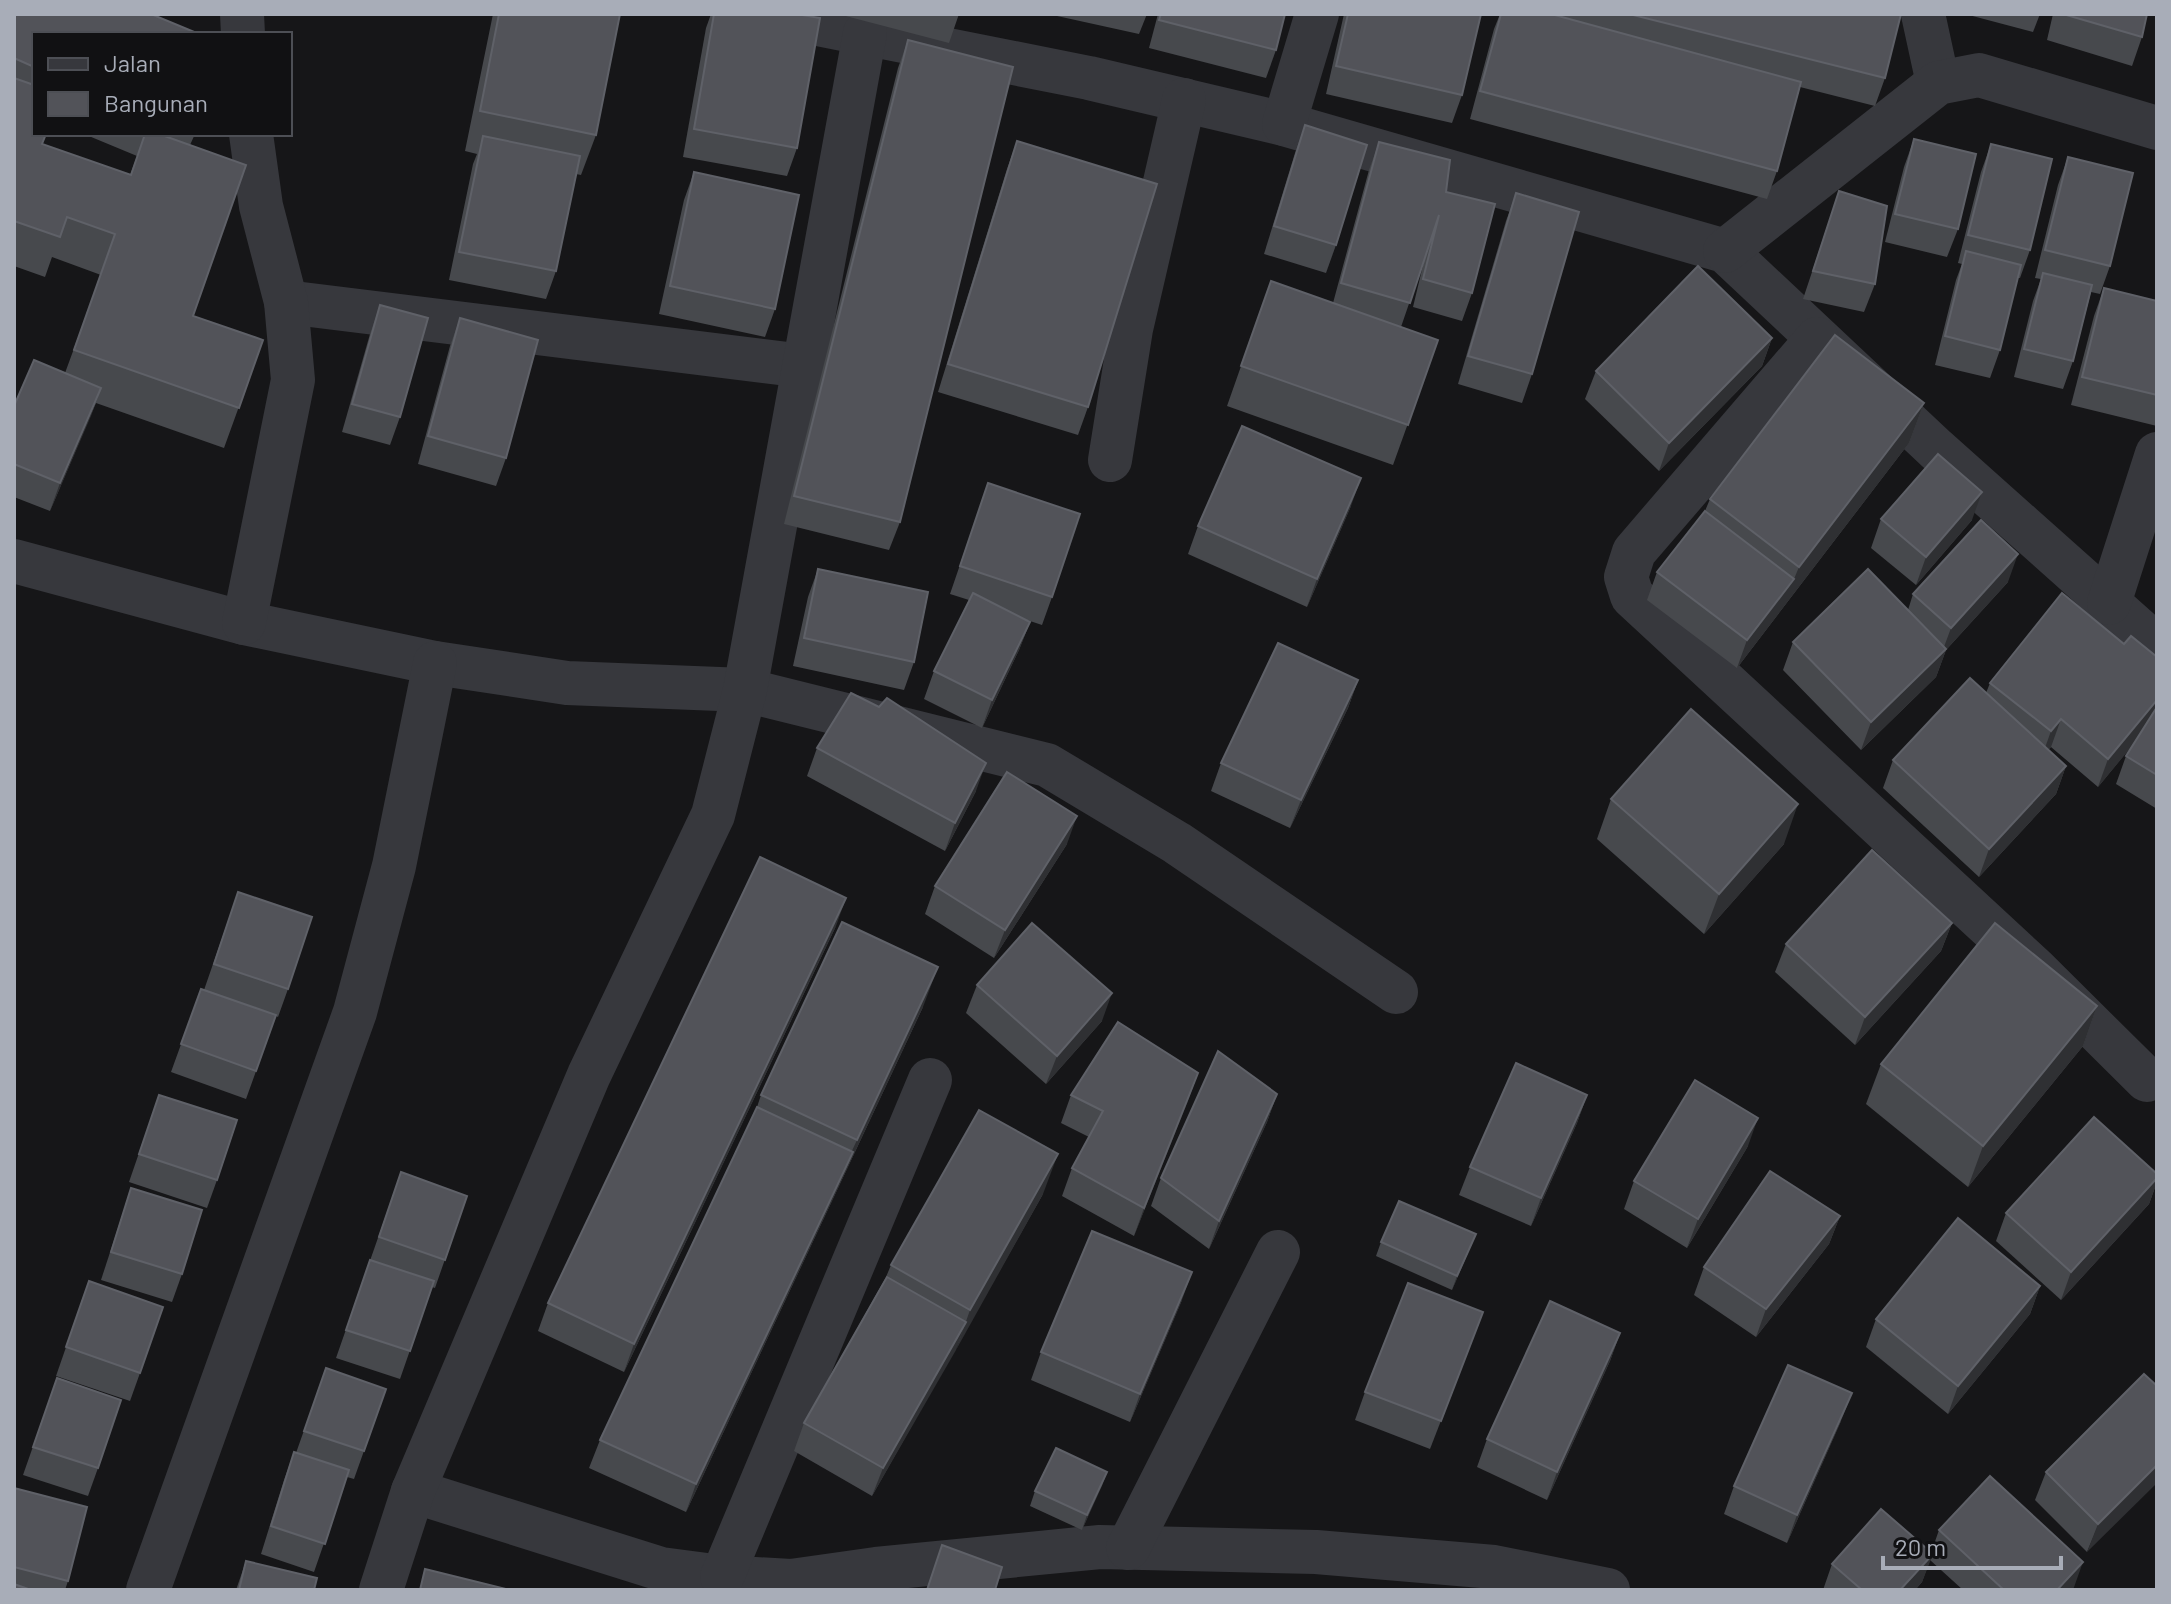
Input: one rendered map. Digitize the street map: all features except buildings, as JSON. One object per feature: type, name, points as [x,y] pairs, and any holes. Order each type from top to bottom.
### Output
[{"type":"street","points":[[767,14],[1184,100],[1284,124],[1725,251],[1817,339],[2157,646]]},
{"type":"street","points":[[1284,124],[1317,14]]},
{"type":"street","points":[[1923,14],[1938,83]]},
{"type":"street","points":[[381,1590],[413,1491],[589,1075],[713,815],[745,690],[865,33]]},
{"type":"street","points":[[1725,251],[1938,83],[1979,75],[2157,128]]},
{"type":"street","points":[[1110,460],[1131,329],[1184,100]]},
{"type":"street","points":[[244,623],[293,380],[286,302],[261,206],[251,136]]},
{"type":"street","points":[[286,302],[804,366]]},
{"type":"street","points":[[1817,339],[1634,552],[1626,577],[1632,596],[2035,969],[2147,1080]]},
{"type":"street","points":[[2109,603],[2157,454]]},
{"type":"street","points":[[14,561],[244,623],[435,663],[567,683],[745,690],[1047,765],[1177,843],[1396,992]]},
{"type":"street","points":[[148,1590],[355,1012],[394,866],[435,663]]},
{"type":"street","points":[[722,1577],[930,1080]]},
{"type":"street","points":[[1128,1548],[1278,1252]]},
{"type":"street","points":[[413,1491],[661,1569],[722,1577],[791,1581],[876,1569],[1100,1547],[1316,1552],[1494,1567],[1608,1590]]}]
